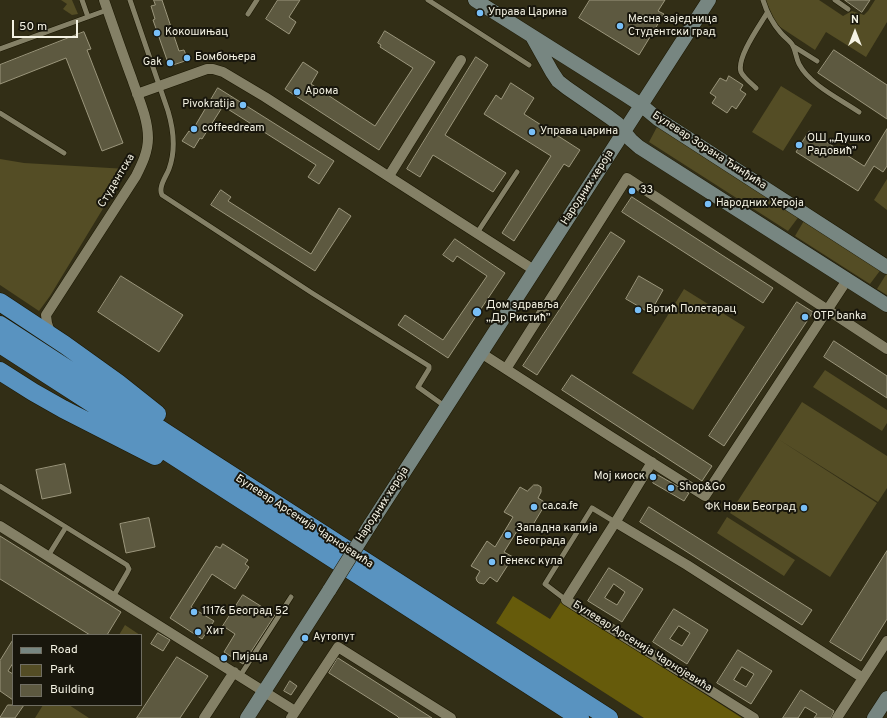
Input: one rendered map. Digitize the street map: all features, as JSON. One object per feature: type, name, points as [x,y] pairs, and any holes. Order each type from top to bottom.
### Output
[{"type":"highway","points":[[0,302],[51,335],[118,383],[191,442],[197,449],[195,461],[178,465],[162,460],[57,405],[0,371]]},
{"type":"highway","name":"Булевар Арсенија Чарнојевића","points":[[0,324],[195,461],[580,718]]},
{"type":"highway","name":"Булевар Арсенија Чарнојевића","points":[[0,344],[195,461],[609,718]]},
{"type":"street","name":"Булевар Зорана Ђинђића","points":[[475,0],[641,105],[658,119],[887,267]]},
{"type":"street","name":"Народних хероја","points":[[247,718],[624,132],[705,1]]},
{"type":"street","name":"Студентска","points":[[46,315],[136,176],[144,159],[147,146],[146,122],[137,94],[103,8]]},
{"type":"street","name":"Булевар Зорана Ђинђића","points":[[531,36],[558,80],[617,123],[639,147],[887,305]]},
{"type":"street","points":[[389,176],[461,60]]},
{"type":"street","points":[[137,94],[207,69],[224,72],[534,270]]},
{"type":"street","points":[[506,369],[627,178],[887,348]]},
{"type":"street","points":[[481,353],[705,496],[847,280]]},
{"type":"street","points":[[26,319],[39,318],[46,315],[51,335]]},
{"type":"street","name":"Булевар Арсенија Чарнојевића","points":[[652,462],[566,600],[754,718]]},
{"type":"street","points":[[615,522],[687,565],[863,678]]},
{"type":"street","points":[[0,526],[237,674],[264,692],[293,715],[338,647],[450,718]]},
{"type":"street","points":[[837,718],[887,641]]},
{"type":"street","points":[[204,718],[237,674]]},
{"type":"street","points":[[874,718],[887,698]]},
{"type":"lane","points":[[82,0],[88,17]]},
{"type":"lane","points":[[130,0],[168,111],[174,138],[171,164],[161,190],[161,194],[312,293],[429,366],[429,369],[418,387],[446,407]]},
{"type":"lane","points":[[248,14],[257,0]]},
{"type":"lane","points":[[428,0],[529,65]]},
{"type":"lane","points":[[763,0],[767,13],[774,24],[793,46],[817,61]]},
{"type":"lane","points":[[835,0],[848,9]]},
{"type":"lane","points":[[0,49],[88,17],[103,8]]},
{"type":"lane","points":[[756,88],[744,76],[741,71],[740,64],[744,51],[767,13]]},
{"type":"lane","points":[[793,46],[796,58],[804,72],[820,86],[859,112]]},
{"type":"lane","points":[[0,113],[64,153]]},
{"type":"lane","points":[[477,233],[517,172]]},
{"type":"lane","points":[[0,486],[127,566],[129,569],[113,597]]},
{"type":"lane","points":[[566,600],[545,584],[592,508],[615,522]]},
{"type":"lane","points":[[48,556],[66,527]]},
{"type":"lane","points":[[237,674],[291,597]]},
{"type":"green space","points":[[61,0],[72,0],[78,14],[72,15],[63,9],[67,4]]},
{"type":"green space","points":[[765,0],[819,0],[843,16],[852,11],[864,15],[875,0],[887,0],[887,22],[866,57],[826,32],[815,50],[777,25]]},
{"type":"green space","points":[[781,86],[812,105],[783,151],[752,132]]},
{"type":"green space","points":[[657,127],[800,215],[788,231],[649,142]]},
{"type":"green space","points":[[0,159],[24,163],[127,169],[50,296],[39,311],[0,285]]},
{"type":"green space","points":[[887,179],[887,210],[874,200]]},
{"type":"green space","points":[[805,219],[882,268],[870,284],[795,236]]},
{"type":"green space","points":[[887,273],[887,295],[877,289]]},
{"type":"green space","points":[[684,289],[745,327],[693,410],[632,373]]},
{"type":"green space","points":[[825,370],[887,410],[887,423],[882,431],[813,387]]},
{"type":"green space","points":[[802,402],[887,456],[887,488],[878,502],[778,439]]},
{"type":"green space","name":"ФК Нови Београд","points":[[778,439],[877,503],[830,577],[730,513]]},
{"type":"green space","points":[[727,517],[795,560],[784,576],[717,533]]},
{"type":"green space","points":[[125,625],[138,634],[120,634]]},
{"type":"green space","points":[[42,706],[71,706],[89,718],[35,718]]},
{"type":"shaded area","points":[[513,596],[550,619],[561,602],[742,718],[644,718],[496,623]]},
{"type":"building","points":[[154,0],[162,0],[179,51],[184,50],[188,60],[170,66],[153,20],[155,19],[151,6],[155,5]]},
{"type":"building","points":[[278,0],[300,0],[289,17],[296,22],[289,34],[266,19]]},
{"type":"building","points":[[590,0],[665,0],[658,11],[664,14],[639,55],[579,18]]},
{"type":"building","points":[[845,0],[870,0],[862,12]]},
{"type":"building","points":[[385,31],[435,62],[379,150],[285,89],[303,62],[318,72],[311,84],[375,126],[413,68],[380,47],[381,45],[378,43]]},
{"type":"building","points":[[84,32],[91,49],[87,50],[123,143],[102,151],[66,58],[0,84],[0,65]]},
{"type":"building","points":[[834,50],[887,85],[887,119],[818,73]]},
{"type":"building","points":[[476,57],[488,65],[445,135],[506,173],[493,192],[433,155],[420,177],[407,169]]},
{"type":"building","points":[[729,76],[743,85],[740,90],[746,94],[736,109],[732,106],[727,113],[712,103],[716,97],[710,93],[720,78],[726,81]]},
{"type":"building","name":"Управа царина","points":[[511,83],[534,98],[524,114],[580,150],[569,167],[564,164],[514,241],[502,233],[551,156],[484,114],[496,95],[501,99]]},
{"type":"building","points":[[218,88],[334,161],[319,184],[308,177],[316,165],[223,106],[202,139],[200,138],[194,148],[182,141],[189,131],[191,132]]},
{"type":"building","points":[[887,129],[887,166],[883,172],[874,166],[858,191],[796,152],[809,131],[864,166]]},
{"type":"building","points":[[221,190],[231,197],[228,201],[311,254],[339,208],[351,216],[315,271],[211,205]]},
{"type":"building","points":[[632,197],[773,288],[763,303],[622,212]]},
{"type":"building","points":[[611,232],[625,241],[537,375],[523,366]]},
{"type":"building","points":[[455,239],[505,273],[448,358],[398,325],[405,315],[443,340],[487,276],[457,256],[453,262],[443,255]]},
{"type":"building","points":[[121,276],[183,315],[159,352],[98,312]]},
{"type":"building","points":[[639,276],[663,290],[650,313],[626,299]]},
{"type":"building","points":[[797,302],[813,312],[724,446],[709,436]]},
{"type":"building","points":[[834,341],[887,376],[887,398],[824,357]]},
{"type":"building","points":[[572,375],[712,466],[702,481],[562,390]]},
{"type":"building","points":[[65,464],[71,493],[42,499],[36,470]]},
{"type":"building","name":"Shop&Go","points":[[658,475],[689,493],[684,501],[653,483]]},
{"type":"building","points":[[534,485],[541,487],[541,492],[538,498],[546,503],[531,528],[522,523],[504,552],[513,557],[497,582],[490,577],[484,584],[479,583],[476,578],[480,571],[471,566],[487,541],[495,547],[513,517],[504,512],[520,487],[527,491]]},
{"type":"building","points":[[649,507],[812,610],[802,625],[640,522]]},
{"type":"building","points":[[149,518],[155,547],[126,553],[120,524]]},
{"type":"building","points":[[0,536],[121,612],[108,634],[88,634],[0,579]]},
{"type":"building","points":[[223,544],[248,560],[245,564],[249,567],[235,589],[212,574],[191,607],[214,621],[202,639],[170,618],[216,546],[220,548]]},
{"type":"building","points":[[887,551],[887,619],[861,661],[830,642]]},
{"type":"building","points":[[609,568],[643,589],[622,622],[588,601]],"holes":[[[614,584],[625,592],[617,605],[605,598]]]},
{"type":"building","points":[[243,595],[275,615],[243,664],[224,652],[235,634],[223,626]]},
{"type":"building","points":[[674,609],[708,630],[687,664],[653,642]],"holes":[[[679,626],[690,633],[682,646],[670,639]]]},
{"type":"building","points":[[158,633],[170,640],[163,651],[151,644]]},
{"type":"building","points":[[12,642],[12,665],[8,671],[12,673],[12,699],[0,691],[0,661]]},
{"type":"building","points":[[738,650],[772,671],[751,704],[717,683]],"holes":[[[742,667],[754,674],[746,687],[734,680]]]},
{"type":"building","points":[[177,657],[208,676],[180,718],[137,718]]},
{"type":"building","points":[[338,658],[432,718],[399,718],[329,673]]},
{"type":"building","points":[[290,681],[297,686],[291,695],[284,691]]},
{"type":"building","points":[[801,690],[834,711],[831,718],[814,718],[817,714],[805,707],[798,718],[783,718]]},
{"type":"building","points":[[8,705],[23,706],[15,718],[0,718]]},
{"type":"place","name":"Управа Царина","points":[[480,13]]},
{"type":"place","name":"Месна заједница Студентски град","points":[[620,26]]},
{"type":"place","name":"Кокошињац","points":[[157,33]]},
{"type":"place","name":"Бомбоњера","points":[[187,58]]},
{"type":"place","name":"Gak","points":[[170,63]]},
{"type":"place","name":"Арома","points":[[297,92]]},
{"type":"place","name":"Pivokratija","points":[[243,105]]},
{"type":"place","name":"coffeedream","points":[[194,129]]},
{"type":"place","name":"Управа царина","points":[[532,132]]},
{"type":"place","name":"ОШ „Душко Радовић”","points":[[799,145]]},
{"type":"place","name":"33","points":[[632,191]]},
{"type":"place","name":"Народних Хероја","points":[[708,204]]},
{"type":"place","name":"Вртић Полетарац","points":[[638,310]]},
{"type":"place","name":"Дом здравља „Др Ристић”","points":[[477,312]]},
{"type":"place","name":"OTP banka","points":[[805,317]]},
{"type":"place","name":"Мој киоск","points":[[653,477]]},
{"type":"place","name":"Shop&Go","points":[[671,488]]},
{"type":"place","name":"ca.ca.fe","points":[[534,507]]},
{"type":"place","name":"ФК Нови Београд","points":[[804,508]]},
{"type":"place","name":"Западна капија Београда","points":[[508,535]]},
{"type":"place","name":"Генекс кула","points":[[492,562]]},
{"type":"place","name":"11176 Београд 52","points":[[194,612]]},
{"type":"place","name":"Хит","points":[[198,632]]},
{"type":"place","name":"Аутопут","points":[[305,638]]},
{"type":"place","name":"Пијаца","points":[[224,658]]}]
